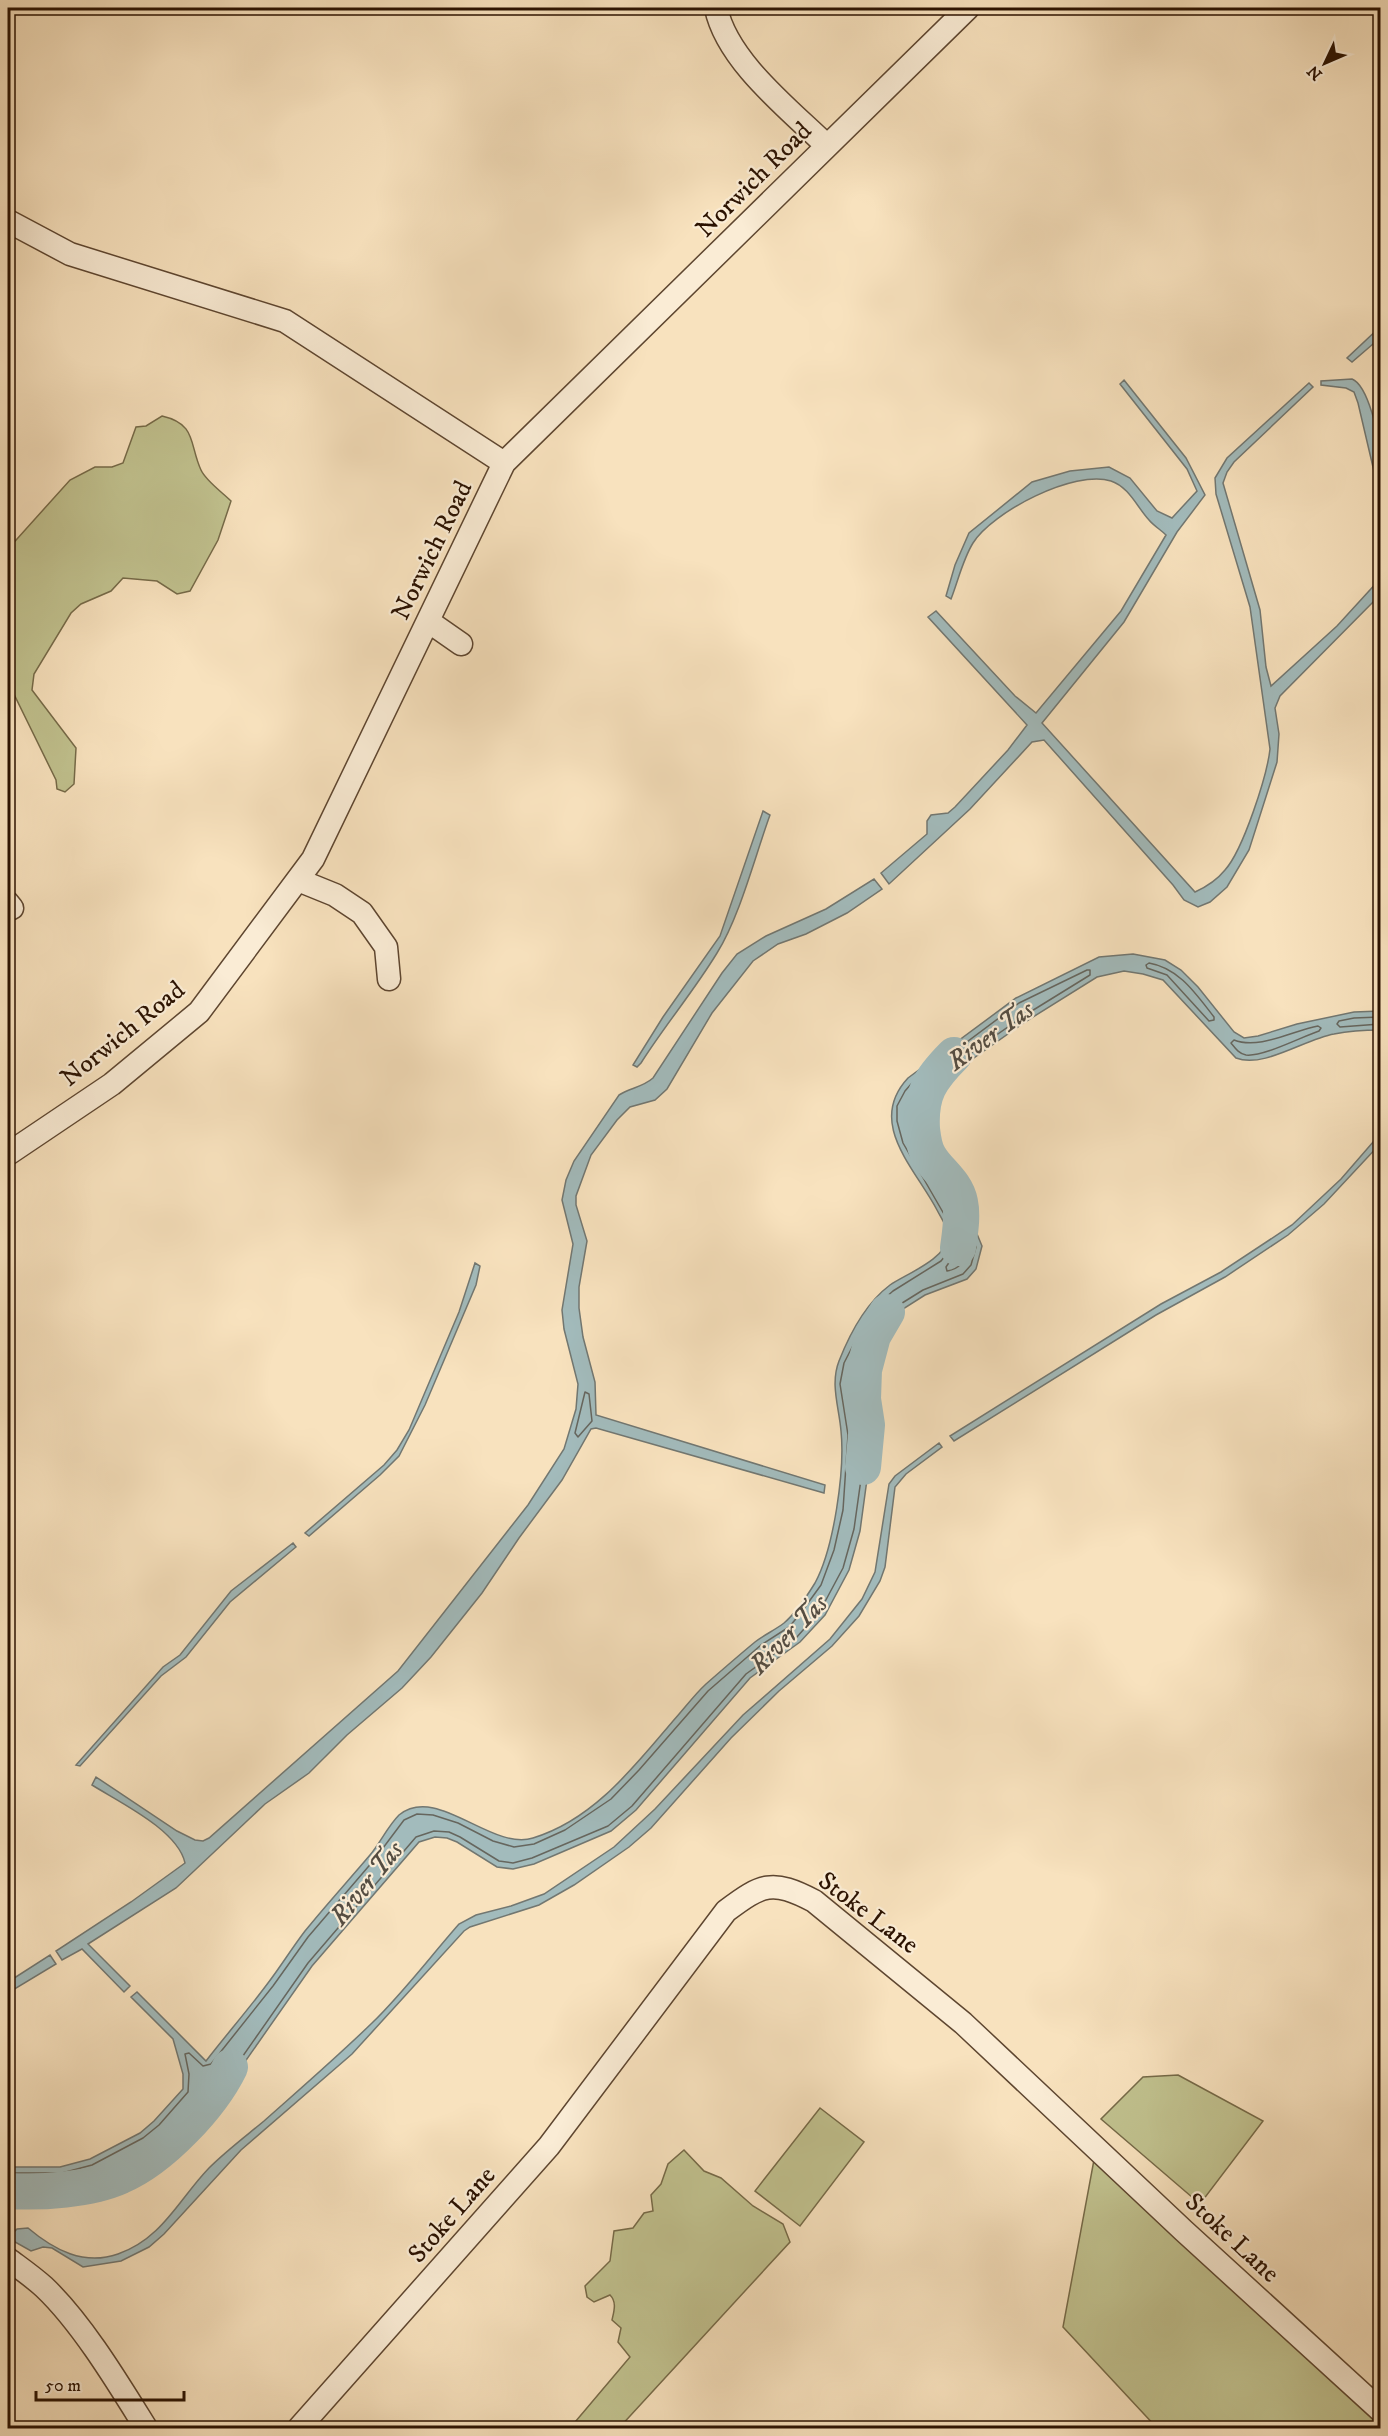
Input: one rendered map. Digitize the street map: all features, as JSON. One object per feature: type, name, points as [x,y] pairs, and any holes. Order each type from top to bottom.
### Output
[{"type":"street","points":[[716,8],[720,24],[739,56],[775,96],[827,146]]},
{"type":"street","name":"Norwich Road","points":[[8,1154],[112,1084],[199,1012],[314,859],[504,463],[968,8]]},
{"type":"street","points":[[8,221],[70,254],[285,321],[504,463]]},
{"type":"street","points":[[428,621],[461,644]]},
{"type":"street","points":[[298,880],[335,895],[362,914],[387,947],[389,979]]},
{"type":"street","name":"Stoke Lane","points":[[299,2428],[549,2146],[726,1911],[753,1891],[774,1886],[793,1890],[814,1901],[963,2023],[1380,2410]]},
{"type":"street","points":[[10,2261],[43,2286],[68,2313],[146,2428]]},
{"type":"green space","points":[[162,416],[181,424],[187,430],[203,474],[231,501],[218,540],[190,591],[177,594],[157,581],[123,578],[111,591],[81,604],[71,613],[34,674],[32,690],[76,748],[74,784],[65,792],[57,789],[56,780],[8,682],[8,549],[70,480],[95,467],[112,467],[123,463],[136,427],[146,426]]},
{"type":"green space","points":[[1178,2075],[1263,2121],[1200,2204],[1101,2119],[1143,2077]]},
{"type":"green space","points":[[820,2108],[864,2142],[800,2226],[755,2191]]},
{"type":"green space","points":[[1096,2149],[1380,2420],[1380,2428],[1157,2428],[1063,2327]]},
{"type":"green space","points":[[684,2150],[704,2171],[721,2178],[753,2206],[783,2224],[790,2242],[619,2428],[570,2428],[630,2357],[618,2342],[621,2328],[612,2320],[614,2301],[610,2295],[594,2302],[587,2297],[585,2286],[610,2261],[614,2231],[633,2228],[644,2213],[653,2211],[651,2195],[661,2184],[668,2164]]},
{"type":"water","points":[[1380,327],[1380,338],[1352,362],[1347,358]]},
{"type":"water","points":[[1352,379],[1358,383],[1368,401],[1378,437],[1380,497],[1354,392],[1346,388],[1321,385],[1321,381]]},
{"type":"water","points":[[1124,380],[1186,458],[1205,495],[1177,532],[1124,622],[1042,723],[1195,892],[1222,874],[1232,860],[1259,794],[1270,749],[1250,607],[1216,494],[1215,478],[1227,458],[1309,383],[1313,387],[1234,462],[1223,483],[1260,610],[1266,667],[1271,686],[1337,626],[1380,579],[1380,595],[1280,696],[1275,708],[1279,734],[1277,762],[1249,850],[1227,887],[1210,902],[1198,907],[1184,900],[1044,740],[1032,742],[970,809],[889,884],[881,873],[927,834],[927,821],[931,815],[948,813],[955,807],[1008,750],[1027,725],[928,617],[936,611],[1015,696],[1036,713],[1121,611],[1166,535],[1149,520],[1128,493],[1117,484],[1096,479],[1077,481],[1036,496],[1016,507],[983,531],[969,549],[951,599],[946,596],[955,565],[969,533],[1032,482],[1070,471],[1109,467],[1130,478],[1157,511],[1172,518],[1197,491],[1187,469],[1120,384]]},
{"type":"water","points":[[763,811],[770,815],[740,904],[725,938],[708,967],[641,1063],[637,1067],[633,1065],[663,1017],[720,936]]},
{"type":"water","points":[[874,879],[882,889],[847,913],[806,934],[778,944],[753,961],[712,1013],[667,1089],[655,1100],[630,1107],[617,1120],[591,1155],[576,1196],[576,1205],[587,1241],[579,1287],[579,1308],[583,1337],[595,1382],[596,1415],[825,1485],[824,1493],[596,1428],[591,1429],[562,1480],[482,1593],[431,1657],[402,1688],[347,1735],[309,1773],[265,1804],[176,1888],[88,1944],[130,1986],[124,1992],[82,1949],[62,1960],[56,1951],[185,1863],[180,1851],[160,1828],[92,1785],[96,1777],[177,1831],[195,1840],[203,1841],[209,1838],[398,1671],[528,1505],[564,1449],[576,1409],[578,1384],[564,1329],[562,1310],[573,1244],[562,1200],[566,1180],[574,1161],[619,1095],[653,1078],[737,954],[766,936],[826,909]]},
{"type":"water","points":[[1133,954],[1165,960],[1181,970],[1198,987],[1234,1032],[1244,1038],[1354,1012],[1380,1011],[1380,1030],[1334,1034],[1259,1060],[1236,1058],[1163,980],[1124,971],[1097,977],[1025,1022],[927,1091],[914,1112],[915,1127],[920,1140],[948,1179],[970,1217],[982,1246],[976,1269],[967,1279],[925,1295],[895,1314],[878,1334],[870,1350],[863,1367],[861,1386],[868,1429],[868,1472],[860,1531],[849,1570],[825,1615],[800,1642],[750,1678],[636,1810],[611,1831],[534,1864],[513,1869],[497,1867],[447,1838],[435,1837],[419,1842],[312,1966],[235,2076],[181,2127],[132,2165],[102,2180],[75,2185],[8,2188],[8,2167],[60,2167],[90,2159],[140,2133],[183,2089],[183,2074],[173,2039],[131,1997],[137,1992],[206,2061],[305,1931],[370,1855],[399,1815],[414,1808],[430,1807],[447,1812],[500,1836],[517,1839],[533,1838],[555,1830],[575,1819],[611,1790],[702,1688],[755,1642],[781,1626],[793,1614],[812,1588],[822,1568],[837,1508],[842,1447],[835,1387],[839,1361],[854,1329],[873,1301],[890,1285],[933,1259],[941,1252],[948,1236],[942,1219],[898,1145],[893,1128],[892,1112],[896,1095],[908,1078],[1016,998],[1099,957]]},
{"type":"water","points":[[1380,1134],[1380,1144],[1324,1204],[1288,1235],[1225,1277],[1156,1315],[954,1441],[950,1436],[1161,1304],[1221,1272],[1292,1225],[1341,1179]]},
{"type":"water","points":[[475,1263],[480,1266],[476,1285],[425,1405],[399,1456],[309,1536],[305,1533],[384,1465],[397,1450],[409,1430],[459,1312]]},
{"type":"water","points":[[939,1443],[942,1447],[906,1474],[895,1487],[885,1567],[880,1581],[859,1616],[832,1646],[779,1691],[731,1738],[651,1828],[629,1847],[574,1885],[539,1905],[470,1927],[464,1931],[352,2054],[241,2150],[164,2234],[149,2247],[121,2261],[83,2267],[52,2248],[43,2247],[31,2251],[8,2238],[17,2229],[28,2228],[59,2249],[81,2257],[93,2258],[118,2254],[147,2239],[216,2162],[372,2023],[459,1924],[476,1915],[544,1894],[614,1847],[655,1809],[743,1715],[830,1639],[862,1599],[875,1572],[889,1484],[895,1476]]},
{"type":"water","points":[[293,1543],[296,1547],[230,1602],[186,1657],[161,1676],[80,1766],[76,1765],[163,1667],[180,1655],[231,1591]]},
{"type":"water","points":[[50,1955],[56,1964],[8,1993],[8,1982]]},
{"type":"waterway","name":"River Tas","points":[[954,1055],[928,1088],[923,1106],[922,1129],[929,1156],[958,1195],[961,1213],[958,1248]]},
{"type":"waterway","name":"River Tas","points":[[863,1467],[867,1425],[863,1399],[864,1370],[873,1336],[887,1312]]},
{"type":"waterway","name":"River Tas","points":[[8,2191],[50,2191],[95,2185],[136,2168],[168,2144],[198,2114],[222,2082],[230,2067]]}]
